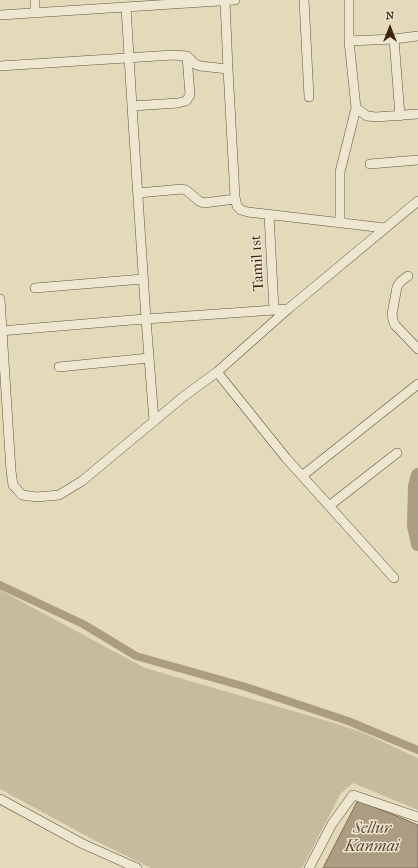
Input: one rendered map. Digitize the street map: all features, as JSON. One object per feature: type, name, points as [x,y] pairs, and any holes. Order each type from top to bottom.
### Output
[{"type":"street","points":[[35,0],[35,12]]},
{"type":"street","points":[[0,15],[195,1],[236,0]]},
{"type":"street","points":[[304,0],[310,97]]},
{"type":"street","points":[[340,223],[340,172],[356,108],[349,40],[349,0]]},
{"type":"street","points":[[225,1],[235,199],[237,206],[241,210],[248,212],[384,228]]},
{"type":"street","points":[[126,7],[143,278],[154,421]]},
{"type":"street","points":[[349,40],[394,39],[418,36]]},
{"type":"street","points":[[394,39],[400,116]]},
{"type":"street","points":[[0,66],[173,55],[187,56],[195,64],[228,69]]},
{"type":"street","points":[[132,106],[178,103],[186,101],[190,95],[187,56]]},
{"type":"street","points":[[356,108],[367,116],[376,118],[418,114]]},
{"type":"street","points":[[370,164],[418,160]]},
{"type":"street","points":[[138,193],[182,189],[186,190],[198,201],[204,203],[235,199]]},
{"type":"street","points":[[0,299],[1,331],[13,485],[22,495],[37,497],[59,495],[82,481],[183,397],[217,372],[288,309],[418,201]]},
{"type":"street","name":"Tamil 1st","points":[[269,215],[274,310]]},
{"type":"street","points":[[408,276],[400,282],[397,287],[392,314],[395,325],[418,349]]},
{"type":"street","points":[[36,288],[143,278]]},
{"type":"street","points":[[1,331],[288,309]]},
{"type":"street","points":[[59,367],[149,358]]},
{"type":"street","points":[[217,372],[262,429],[302,476],[394,578]]},
{"type":"street","points":[[302,476],[418,384]]},
{"type":"street","points":[[329,506],[397,453]]},
{"type":"street","points":[[309,868],[332,824],[353,795],[418,817]]},
{"type":"street","points":[[0,800],[81,843],[138,868]]},
{"type":"shaded area","points":[[0,590],[145,668],[331,722],[364,733],[418,758],[418,810],[353,783],[341,793],[302,868],[151,868],[92,839],[0,789]]},
{"type":"water","name":"Sellur Kanmai","points":[[358,800],[418,825],[418,868],[323,868]]},
{"type":"waterway","points":[[418,475],[415,486],[414,526],[418,544]]},
{"type":"waterway","points":[[0,585],[83,624],[136,656],[246,687],[348,721],[418,750]]}]
